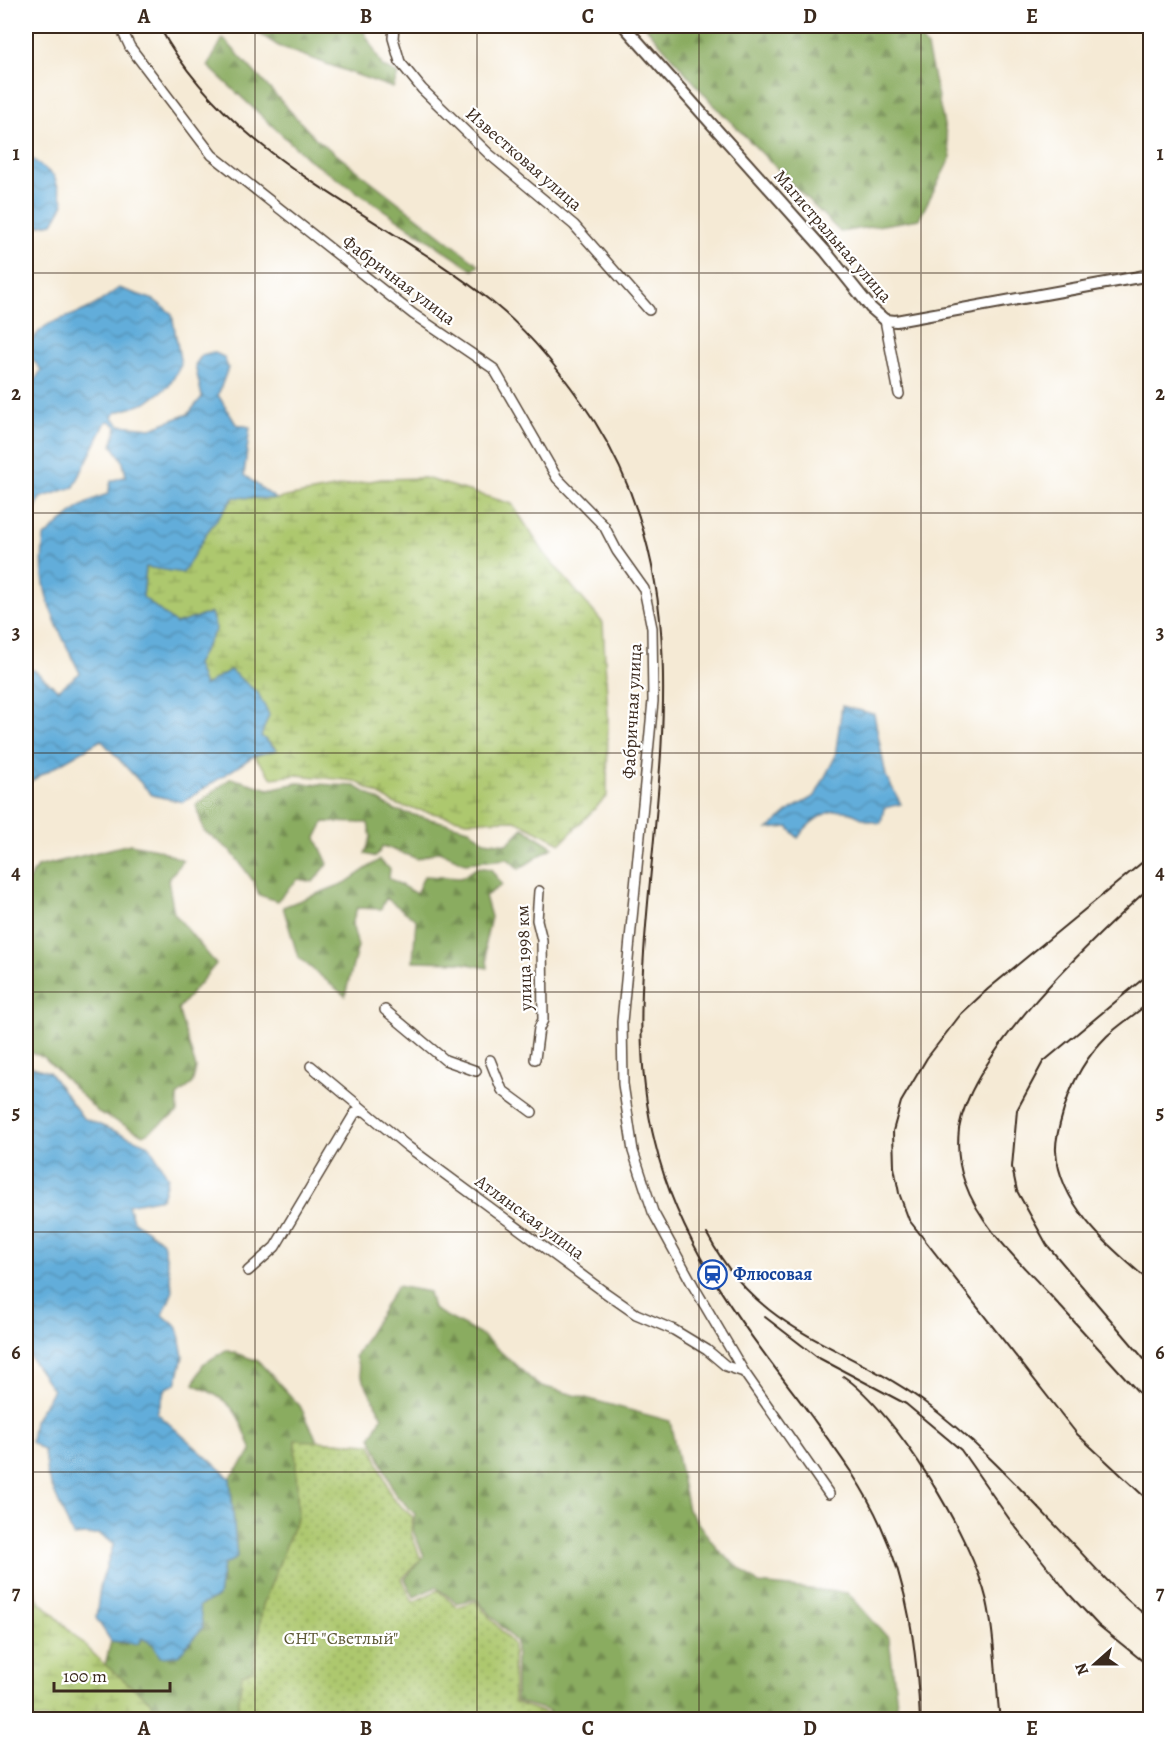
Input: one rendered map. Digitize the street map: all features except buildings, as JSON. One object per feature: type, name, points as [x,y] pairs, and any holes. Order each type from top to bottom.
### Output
[{"type":"street","name":"Фабричная улица","points":[[120,26],[130,47],[212,155],[413,314],[494,369],[557,478],[604,526],[617,551],[644,589],[652,628],[653,701],[644,806],[626,955],[622,1022],[623,1084],[633,1151],[654,1212],[694,1287],[744,1372],[828,1494]]},
{"type":"street","name":"Известковая улица","points":[[394,26],[393,38],[400,62],[422,89],[489,154],[574,225],[649,310]]},
{"type":"street","name":"Магистральная улица","points":[[624,26],[826,252],[871,308],[885,320],[896,321],[1150,275]]},
{"type":"street","points":[[885,320],[899,394]]},
{"type":"street","name":"улица 1998 км","points":[[536,1059],[539,1028],[543,1020],[542,940],[537,920],[539,891]]},
{"type":"street","points":[[385,1010],[445,1060],[476,1071]]},
{"type":"street","points":[[490,1060],[502,1090],[532,1112]]},
{"type":"street","name":"Атлянская улица","points":[[310,1066],[362,1111],[628,1309],[707,1350],[726,1366],[744,1372]]},
{"type":"street","points":[[248,1271],[275,1246],[311,1184],[323,1170],[343,1129],[355,1113],[362,1111]]},
{"type":"green space","points":[[247,26],[361,26],[383,67],[398,74],[393,88],[280,47]]},
{"type":"green space","points":[[645,26],[911,26],[927,47],[951,157],[919,219],[840,232],[712,103]]},
{"type":"green space","points":[[223,38],[314,137],[479,265],[473,270],[308,159],[208,66]]},
{"type":"green space","points":[[425,478],[512,504],[545,554],[603,623],[608,715],[607,796],[561,843],[515,820],[467,821],[397,805],[355,781],[297,775],[272,778],[254,756],[277,749],[261,736],[230,670],[204,687],[196,664],[216,629],[211,613],[176,624],[143,597],[146,567],[208,531],[234,497],[276,499],[381,479]]},
{"type":"green space","points":[[231,778],[269,789],[297,783],[355,786],[395,810],[469,829],[484,841],[507,844],[523,828],[553,847],[519,869],[508,859],[465,863],[439,851],[418,859],[383,846],[376,857],[365,854],[371,837],[368,823],[324,822],[316,838],[328,864],[313,882],[298,879],[277,901],[259,895],[254,882],[231,851],[204,831],[196,805]]},
{"type":"green space","points":[[130,844],[157,849],[183,860],[168,880],[174,913],[216,964],[178,1009],[196,1068],[192,1084],[177,1096],[178,1112],[144,1135],[98,1112],[44,1057],[26,1051],[26,884],[37,867]]},
{"type":"green space","points":[[379,860],[390,869],[389,878],[416,894],[424,876],[461,878],[478,867],[491,869],[502,885],[485,896],[491,917],[485,943],[488,968],[457,962],[413,961],[416,920],[386,898],[381,909],[357,908],[352,924],[358,946],[345,996],[298,957],[283,907],[345,883]]},
{"type":"green space","points":[[397,1286],[429,1292],[433,1309],[483,1336],[538,1385],[670,1421],[688,1510],[719,1551],[759,1584],[848,1593],[889,1639],[899,1719],[550,1720],[549,1711],[516,1701],[516,1642],[476,1599],[457,1603],[436,1587],[414,1597],[405,1579],[424,1556],[413,1531],[415,1514],[395,1494],[371,1437],[382,1417],[361,1375],[355,1356]]},
{"type":"green space","points":[[226,1350],[258,1361],[300,1406],[318,1442],[295,1441],[298,1515],[263,1605],[253,1670],[242,1676],[237,1719],[154,1719],[151,1702],[105,1665],[111,1641],[138,1644],[142,1638],[153,1644],[199,1606],[218,1597],[223,1565],[237,1557],[230,1478],[252,1451],[233,1409],[218,1397],[194,1384],[203,1364]]},
{"type":"green space","name":"СНТ \"Светлый\"","points":[[295,1440],[371,1444],[392,1498],[413,1517],[411,1533],[421,1559],[402,1579],[413,1602],[438,1590],[457,1607],[476,1601],[513,1644],[514,1702],[555,1719],[237,1719],[242,1675],[253,1670],[263,1605],[298,1515]]},
{"type":"green space","points":[[26,1571],[38,1599],[105,1665],[151,1702],[154,1719],[26,1719]]},
{"type":"water","points":[[26,154],[54,176],[64,204],[53,223],[26,228]]},
{"type":"water","points":[[119,288],[154,300],[172,314],[181,365],[169,386],[146,403],[117,412],[112,417],[120,425],[151,428],[188,414],[202,397],[195,365],[202,355],[213,352],[224,357],[228,368],[218,395],[236,424],[250,427],[244,475],[276,499],[234,497],[208,531],[183,573],[146,567],[143,597],[176,624],[211,613],[216,629],[196,664],[204,686],[230,670],[258,693],[269,715],[261,736],[277,750],[254,756],[183,802],[152,795],[101,740],[26,784],[26,671],[34,670],[58,690],[80,673],[50,608],[43,575],[44,537],[81,506],[108,494],[111,481],[126,476],[122,459],[112,445],[117,427],[110,421],[106,422],[74,487],[40,498],[26,531],[26,396],[41,370],[26,351],[33,339],[47,325],[91,307]]},
{"type":"water","points":[[842,706],[874,714],[886,776],[901,804],[884,808],[881,823],[869,821],[850,812],[838,811],[818,818],[806,827],[798,838],[788,827],[768,829],[791,809],[815,796],[835,757]]},
{"type":"water","points":[[26,1065],[49,1072],[83,1118],[149,1145],[168,1177],[162,1198],[128,1205],[133,1220],[163,1242],[173,1291],[163,1315],[178,1328],[183,1357],[176,1384],[166,1388],[157,1413],[230,1478],[237,1558],[223,1565],[218,1597],[199,1606],[203,1627],[178,1656],[160,1657],[153,1644],[142,1638],[138,1644],[111,1641],[96,1618],[100,1586],[114,1543],[98,1534],[73,1536],[47,1475],[44,1451],[31,1442],[34,1421],[53,1390],[26,1352],[26,1303],[32,1293],[26,1272]]},
{"type":"railway","points":[[159,26],[189,73],[225,113],[266,148],[310,180],[448,270],[492,302],[521,328],[560,373],[595,422],[626,482],[647,543],[658,605],[663,668],[658,796],[641,1008],[645,1089],[655,1143],[666,1181],[680,1216],[716,1284],[846,1465],[881,1526],[891,1549],[910,1621],[917,1670],[920,1720]]},
{"type":"railway","points":[[1150,856],[988,989],[961,1014],[927,1058],[901,1102],[893,1131],[894,1167],[899,1193],[909,1220],[1077,1434],[1150,1502]]},
{"type":"railway","points":[[1150,887],[1068,966],[1010,1032],[986,1066],[968,1099],[959,1129],[958,1143],[965,1183],[980,1214],[990,1228],[1150,1405]]},
{"type":"railway","points":[[1150,973],[1043,1062],[1017,1110],[1012,1167],[1017,1191],[1047,1245],[1150,1366]]},
{"type":"railway","points":[[1150,1002],[1107,1036],[1087,1060],[1068,1096],[1056,1146],[1060,1171],[1077,1208],[1104,1240],[1150,1282]]},
{"type":"railway","points":[[707,1234],[728,1268],[752,1295],[777,1316],[803,1333],[892,1380],[923,1401],[964,1434],[1021,1489],[1111,1584],[1150,1618]]},
{"type":"railway","points":[[765,1317],[817,1357],[906,1404],[961,1450],[1010,1520],[1068,1593],[1098,1625],[1150,1667]]},
{"type":"railway","points":[[843,1376],[864,1393],[908,1446],[966,1544],[979,1575],[990,1616],[1000,1720]]},
{"type":"place","name":"Флюсовая","points":[[712,1274]]}]
